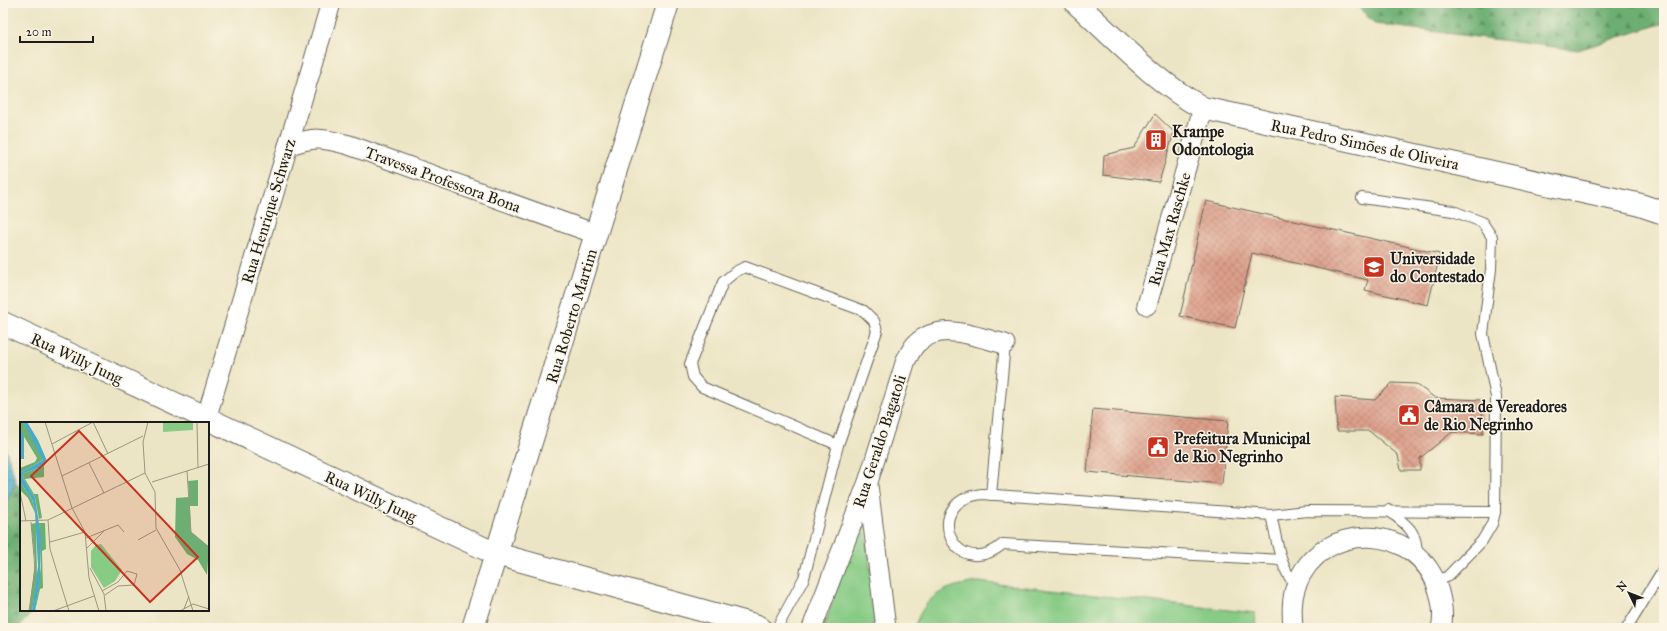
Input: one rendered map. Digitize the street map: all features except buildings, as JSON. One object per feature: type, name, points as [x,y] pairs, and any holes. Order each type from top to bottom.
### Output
[{"type":"main road","name":"Rua Roberto Martim","points":[[473,628],[668,3]]},
{"type":"main road","name":"Rua Pedro Simões de Oliveira","points":[[1076,3],[1166,84],[1184,98],[1203,108],[1637,204],[1664,214]]},
{"type":"main road","name":"Rua Willy Jung","points":[[3,323],[206,420],[496,554],[756,627]]},
{"type":"street","name":"Rua Henrique Schwarz","points":[[206,420],[331,3]]},
{"type":"street","name":"Rua Max Raschke","points":[[1147,305],[1203,108]]},
{"type":"street","name":"Travessa Professora Bona","points":[[288,146],[304,140],[320,138],[349,145],[596,234]]},
{"type":"street","name":"Rua Geraldo Bagatoli","points":[[812,628],[868,482],[906,360],[915,344],[929,334],[946,330],[1005,344]]},
{"type":"street","points":[[868,482],[886,628]]},
{"type":"street","points":[[1293,628],[1291,608],[1296,586],[1307,566],[1323,551],[1343,540],[1364,537],[1387,539],[1403,544],[1424,562],[1436,580],[1442,602],[1441,628]]},
{"type":"lane","points":[[1362,198],[1453,211],[1482,222],[1492,238],[1483,334],[1496,397],[1494,512],[1492,524],[1482,541],[1447,577],[1436,580]]},
{"type":"lane","points":[[777,628],[804,578],[838,445],[878,331],[874,321],[864,311],[745,267],[735,272],[723,282],[690,364],[693,377],[702,387],[838,445]]},
{"type":"lane","points":[[991,495],[1005,344]]},
{"type":"lane","points":[[1282,560],[1004,544],[994,552],[981,556],[968,554],[957,548],[950,538],[947,525],[950,512],[958,502],[969,495],[991,495],[1271,515],[1307,511],[1388,510],[1494,512]]},
{"type":"lane","points":[[1388,510],[1408,526],[1415,535],[1417,555]]},
{"type":"lane","points":[[1271,515],[1282,560],[1291,580],[1296,586]]},
{"type":"lane","points":[[1627,628],[1664,568]]},
{"type":"green space","points":[[1354,3],[1664,3],[1664,23],[1578,50],[1375,24]]},
{"type":"green space","points":[[16,483],[20,487],[20,611],[33,611],[18,628],[3,628],[3,509]]},
{"type":"green space","points":[[864,519],[878,628],[824,628],[857,520]]},
{"type":"green space","points":[[979,582],[1255,613],[1256,628],[914,628],[924,607],[938,594],[956,586]]},
{"type":"water","points":[[3,439],[16,483],[3,509]]},
{"type":"place","name":"Krampe Odontologia","points":[[1156,140]]},
{"type":"place","name":"Universidade do Contestado","points":[[1374,267]]},
{"type":"place","name":"Câmara de Vereadores de Rio Negrinho","points":[[1409,415]]},
{"type":"place","name":"Prefeitura Municipal de Rio Negrinho","points":[[1158,447]]}]
